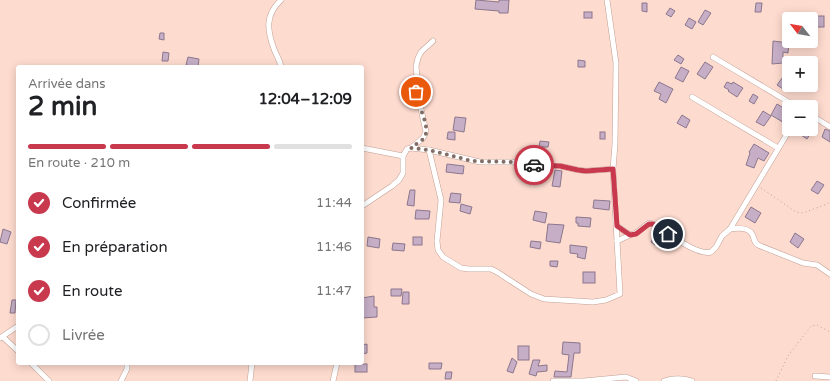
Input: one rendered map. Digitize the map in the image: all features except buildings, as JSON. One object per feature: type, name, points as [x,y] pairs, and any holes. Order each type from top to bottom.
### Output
[{"type":"street","points":[[281,0],[272,9],[268,26],[281,65]]},
{"type":"street","points":[[429,150],[441,200],[438,250],[443,257],[461,268],[469,270],[491,269],[503,275],[531,294],[544,299],[593,302],[606,300],[620,294],[613,169],[616,63],[606,0]]},
{"type":"street","points":[[364,205],[388,190],[399,180],[403,173],[403,156],[407,149],[411,148],[423,138],[426,132],[422,109],[416,96],[418,76],[416,66],[421,52],[433,41]]},
{"type":"street","points":[[712,57],[785,100]]},
{"type":"street","points":[[692,97],[778,148]]},
{"type":"street","points":[[818,120],[830,127]]},
{"type":"street","points":[[617,241],[636,234],[649,224],[653,224],[694,249],[707,253],[714,250],[722,236],[730,229],[786,136]]},
{"type":"street","points":[[411,148],[429,150],[480,162],[514,162],[541,166],[560,166],[586,171],[613,169]]},
{"type":"street","points":[[364,149],[403,156]]},
{"type":"street","points":[[617,226],[630,235]]},
{"type":"street","points":[[730,229],[737,228],[747,230],[752,234],[754,243],[758,246],[803,263],[817,265],[830,274]]},
{"type":"street","points":[[16,328],[2,338],[16,349]]},
{"type":"street","points":[[33,365],[49,381]]},
{"type":"street","points":[[121,381],[127,365]]},
{"type":"street","points":[[250,381],[252,365]]},
{"type":"street","points":[[333,381],[337,365]]},
{"type":"street","points":[[815,376],[830,377]]},
{"type":"street","points":[[553,381],[584,381],[626,377],[636,381]]},
{"type":"street","points":[[664,381],[669,379],[685,378],[692,381]]},
{"type":"path","points":[[757,184],[796,212],[803,213],[827,204],[830,201]]},
{"type":"path","points":[[776,381],[788,356],[812,326],[816,325],[830,332]]},
{"type":"way so far","points":[[416,92],[417,100],[422,109],[426,132],[423,138],[411,148],[429,150],[472,161],[514,162],[534,165]]},
{"type":"route","points":[[534,165],[560,166],[586,171],[613,169],[617,226],[630,235],[636,234],[649,224],[653,224],[668,234]]}]
